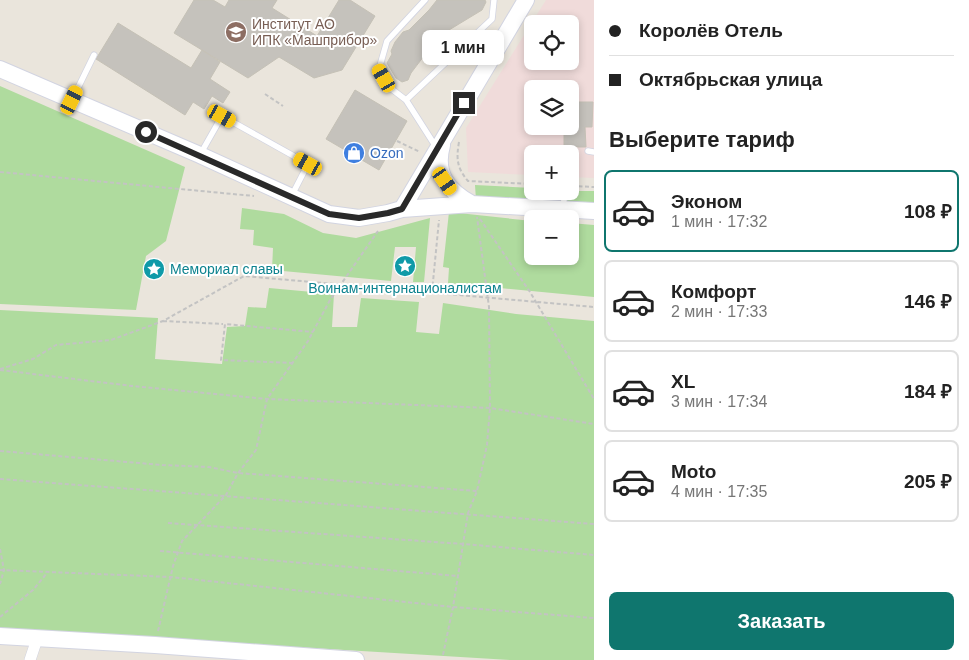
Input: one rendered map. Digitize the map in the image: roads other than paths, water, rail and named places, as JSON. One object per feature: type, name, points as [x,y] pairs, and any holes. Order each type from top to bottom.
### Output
[{"type":"street","points":[[402,209],[526,0]]},
{"type":"street","points":[[0,69],[200,155],[329,214],[359,218],[402,209],[472,204],[594,211]]},
{"type":"street","points":[[441,144],[440,169],[451,189],[472,204]]},
{"type":"street","points":[[0,636],[356,660]]},
{"type":"street","points":[[30,660],[37,639]]},
{"type":"lane","points":[[425,0],[386,41],[379,69],[389,87],[406,100],[441,144]]},
{"type":"lane","points":[[406,100],[492,18],[494,0]]},
{"type":"lane","points":[[72,100],[94,55]]},
{"type":"lane","points":[[200,155],[222,116],[308,164],[291,196]]},
{"type":"lane","points":[[563,208],[564,200]]},
{"type":"place","name":"Институт АО ИПК «Машприбор»","points":[[236,32]]},
{"type":"place","name":"Ozon","points":[[354,153]]},
{"type":"place","name":"Воинам-интернационалистам","points":[[405,266]]},
{"type":"place","name":"Мемориал славы","points":[[154,269]]}]
